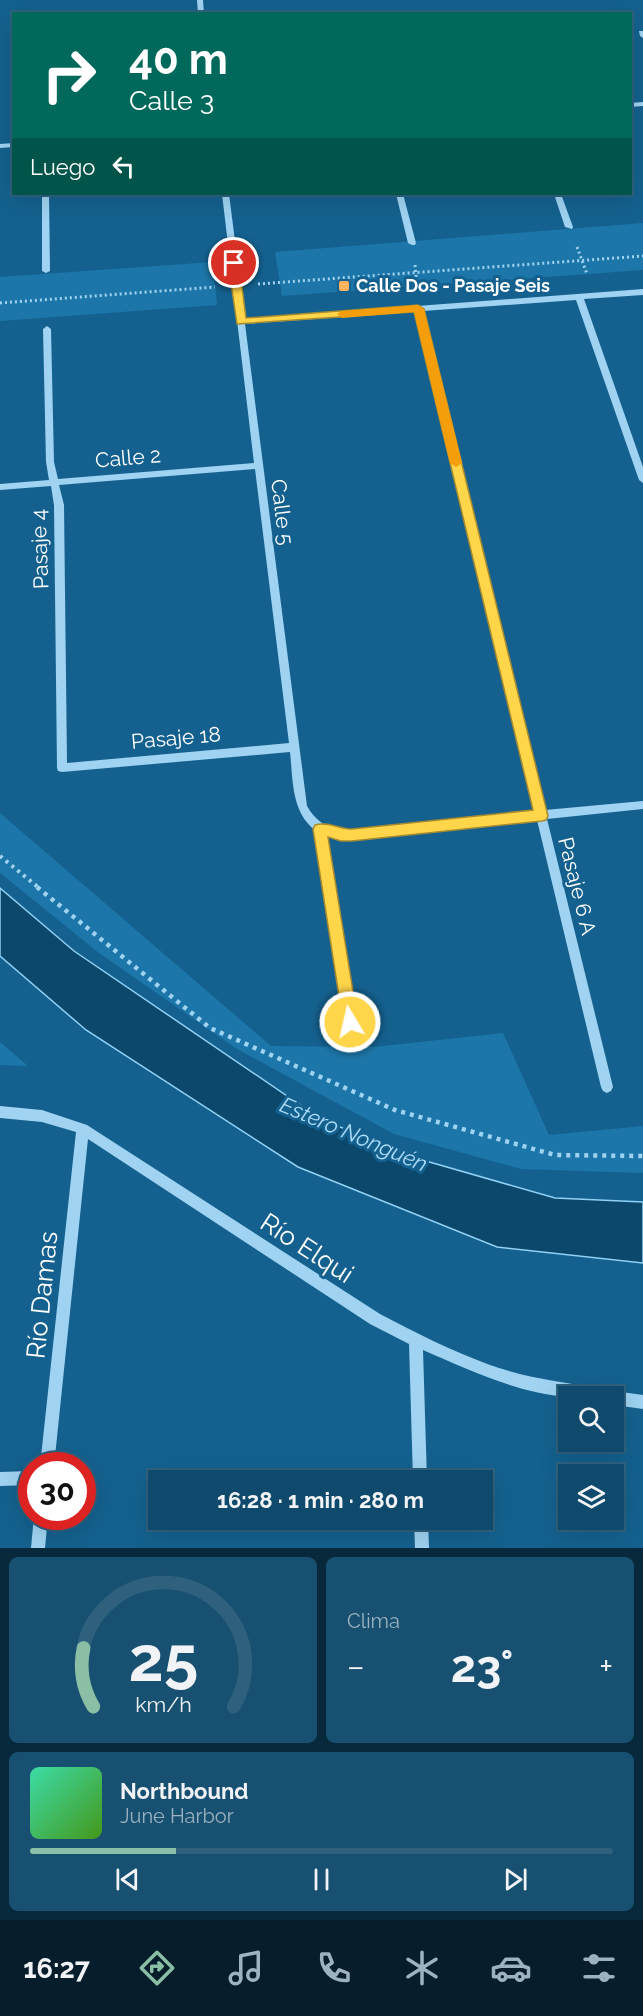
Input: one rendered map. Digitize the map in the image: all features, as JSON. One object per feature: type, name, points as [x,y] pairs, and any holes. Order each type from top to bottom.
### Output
[{"type":"street","points":[[45,195],[46,271]]},
{"type":"street","name":"Calle 5","points":[[225,195],[302,806],[312,823],[320,829]]},
{"type":"street","points":[[399,195],[412,243]]},
{"type":"street","points":[[557,195],[570,227]]},
{"type":"street","points":[[241,322],[643,292]]},
{"type":"street","points":[[579,297],[643,480]]},
{"type":"street","name":"Pasaje 6 A","points":[[418,309],[607,1087]]},
{"type":"street","name":"Pasaje 4","points":[[47,329],[50,462],[58,505],[62,768]]},
{"type":"street","name":"Calle 2","points":[[0,487],[258,466]]},
{"type":"street","name":"Pasaje 18","points":[[62,768],[294,747]]},
{"type":"street","points":[[350,1022],[320,829],[341,835],[352,835],[643,806]]},
{"type":"street","name":"Río Elqui","points":[[0,1112],[38,1114],[83,1129],[335,1295],[416,1340],[491,1372],[558,1388]]},
{"type":"street","name":"Río Damas","points":[[48,1452],[83,1129]]},
{"type":"street","points":[[416,1340],[420,1470]]},
{"type":"street","points":[[624,1399],[643,1402]]},
{"type":"street","points":[[0,1479],[18,1478]]},
{"type":"street","points":[[38,1548],[40,1530]]},
{"type":"street","points":[[421,1530],[422,1548]]},
{"type":"path","points":[[570,227],[595,296]]},
{"type":"path","points":[[412,243],[418,309]]},
{"type":"path","points":[[0,303],[643,256]]},
{"type":"path","points":[[46,271],[47,329]]},
{"type":"path","points":[[0,856],[210,1028],[395,1110],[555,1155],[643,1156]]},
{"type":"shaded area","points":[[643,223],[643,270],[282,296],[275,252]]},
{"type":"shaded area","points":[[213,262],[217,305],[0,321],[0,277]]},
{"type":"shaded area","points":[[0,813],[271,1046],[374,1047],[503,1033],[549,1135],[643,1126],[643,1173],[521,1169],[394,1134],[237,1049],[99,953],[0,873]]},
{"type":"shaded area","points":[[0,1042],[28,1066],[0,1065]]},
{"type":"water","name":"Estero Nonguén","points":[[0,888],[74,951],[321,1119],[412,1157],[555,1198],[643,1202],[643,1263],[497,1247],[298,1167],[86,1030],[0,956]]},
{"type":"slow traffic","points":[[342,314],[418,309],[456,463]]},
{"type":"place","name":"Calle Dos - Pasaje Seis","points":[[344,286]]},
{"type":"route","points":[[234,263],[241,322],[418,309],[542,816],[352,835],[330,833],[320,829],[350,1022]]}]
